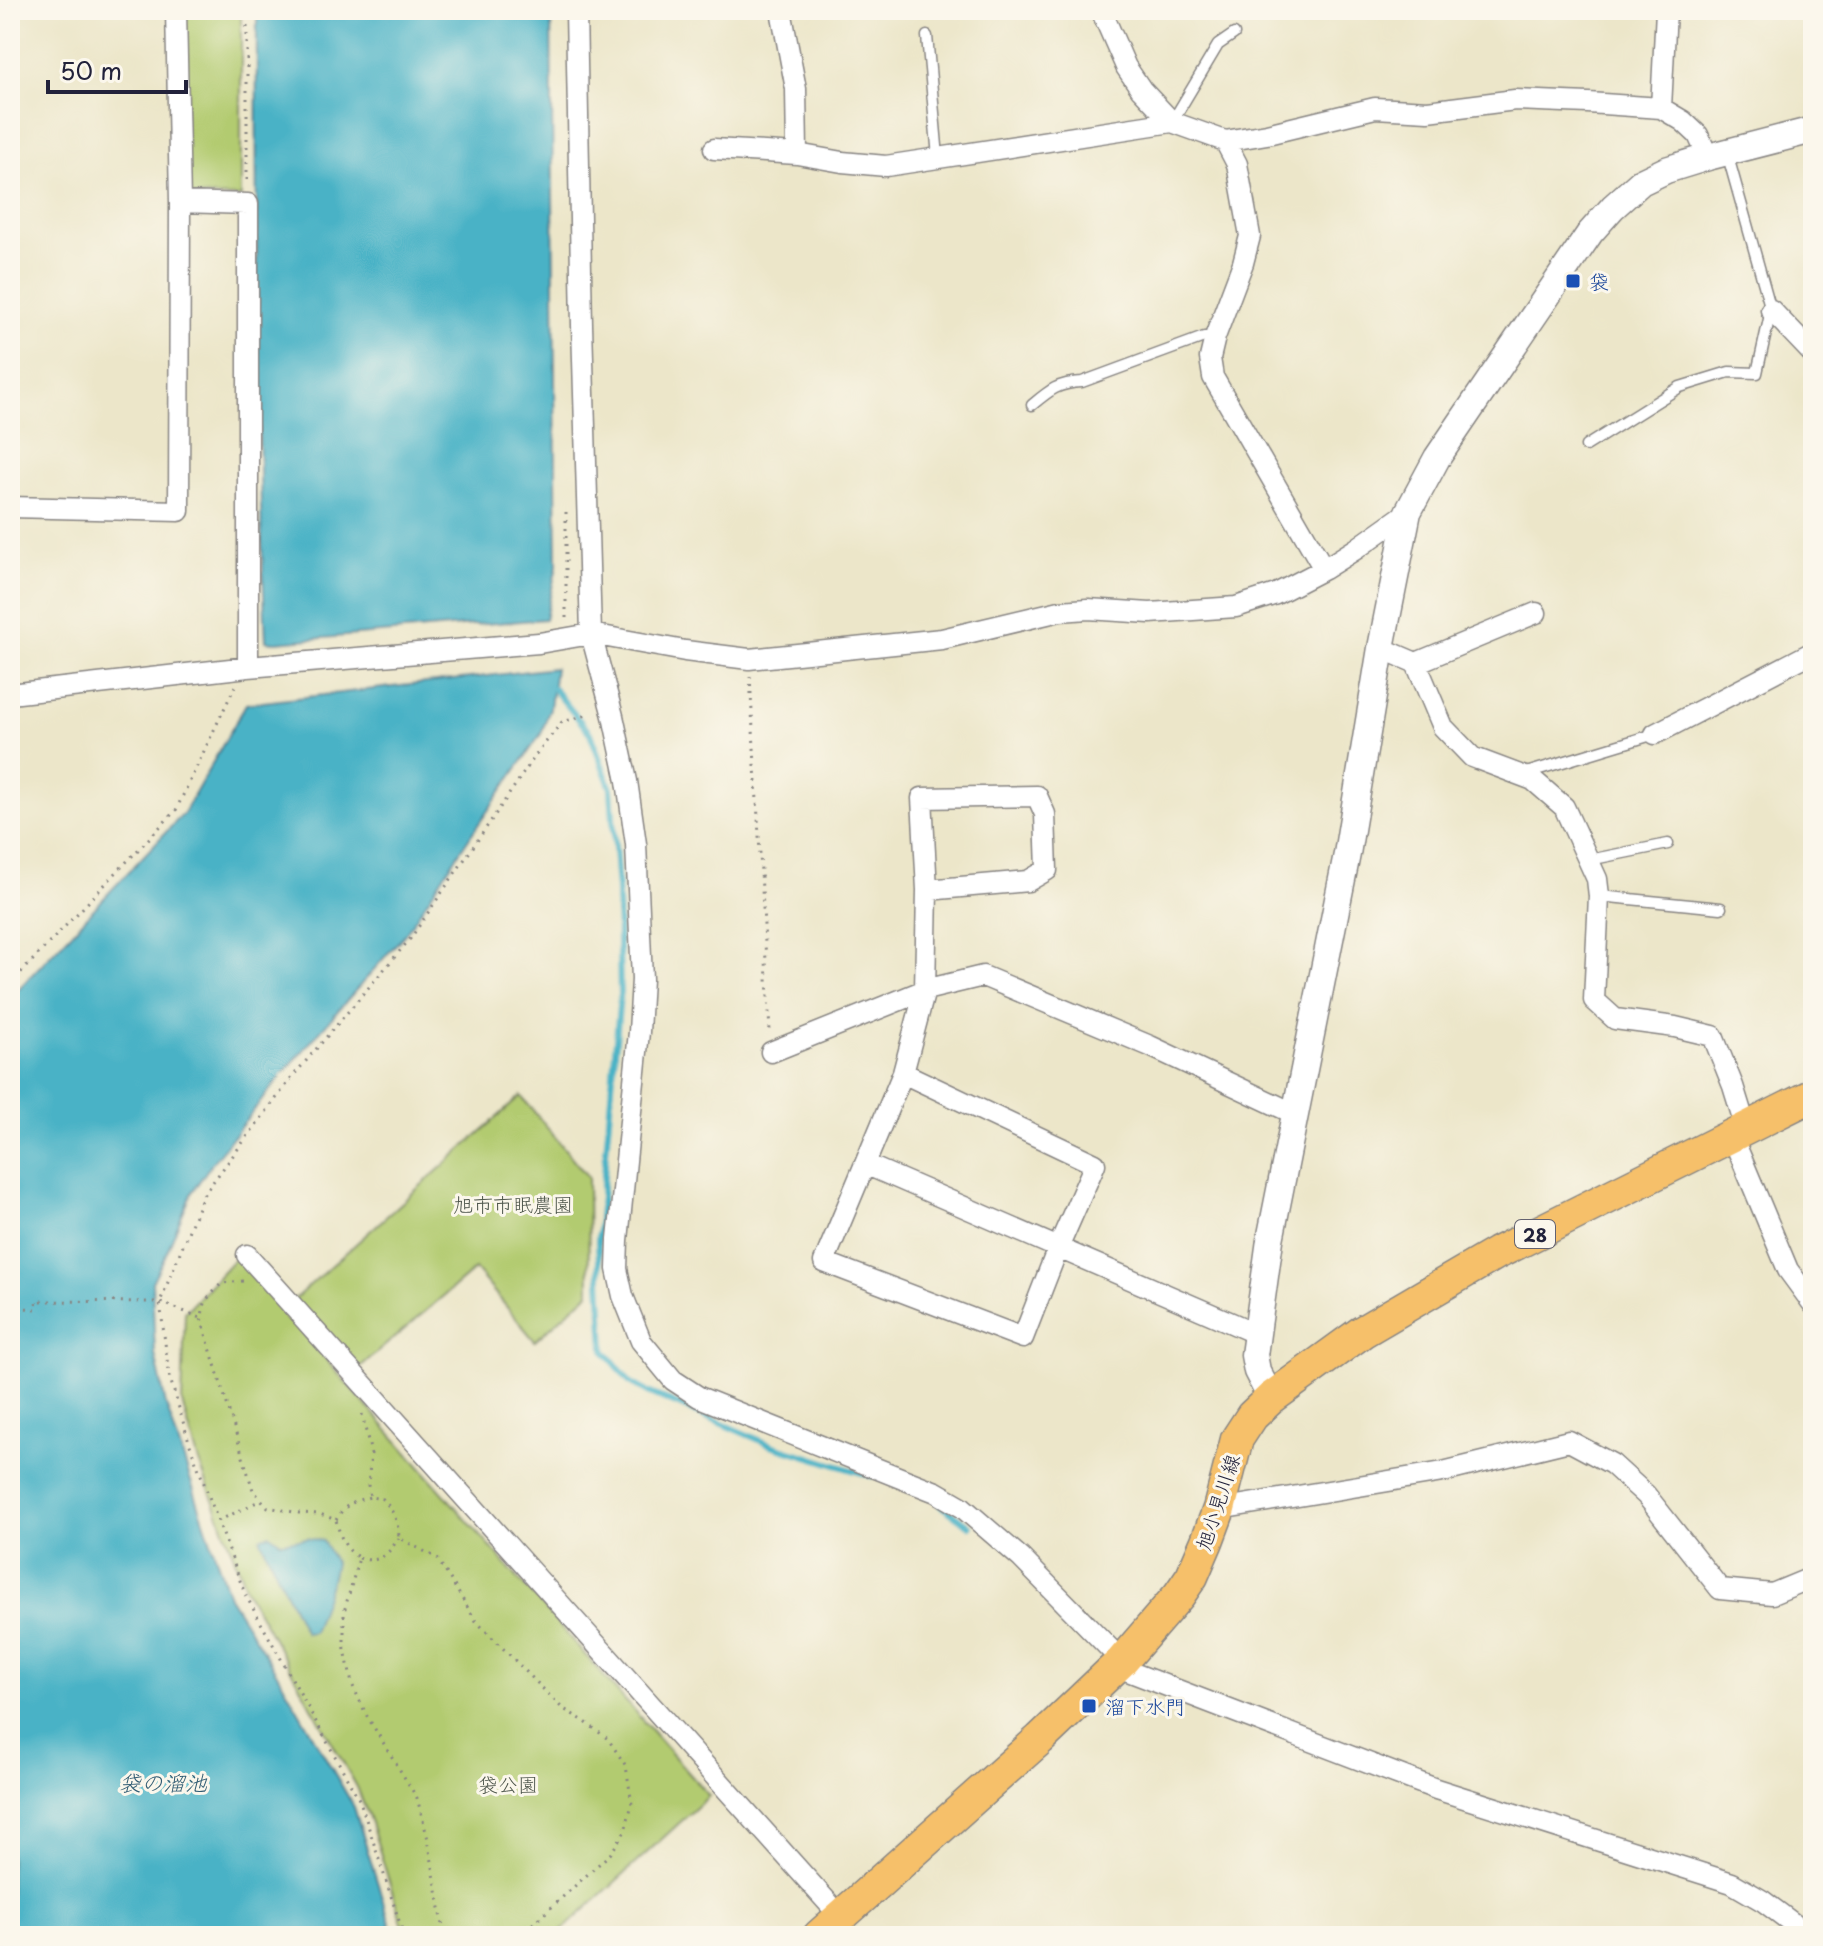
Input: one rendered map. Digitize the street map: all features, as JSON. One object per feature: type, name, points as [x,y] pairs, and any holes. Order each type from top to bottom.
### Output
[{"type":"main road","name":"旭小見川線","points":[[830,1926],[1040,1739],[1120,1663],[1179,1595],[1192,1576],[1219,1509],[1237,1439],[1252,1416],[1271,1398],[1362,1332],[1483,1260],[1813,1095]]},
{"type":"street","points":[[10,507],[179,511],[180,202],[176,10]]},
{"type":"street","points":[[576,10],[591,634],[627,781],[636,844],[642,979],[617,1269],[623,1296],[641,1341],[673,1380],[699,1397],[936,1492],[962,1507],[1021,1558],[1128,1671],[1436,1789],[1732,1883],[1763,1901],[1810,1936]]},
{"type":"street","points":[[781,10],[796,89],[797,154]]},
{"type":"street","points":[[1101,10],[1126,67],[1141,89],[1172,122],[1225,141],[1375,108],[1428,111],[1515,100],[1661,108],[1683,121],[1718,155]]},
{"type":"street","points":[[1661,108],[1666,10]]},
{"type":"street","points":[[714,149],[797,154],[886,166],[1172,122]]},
{"type":"street","points":[[1271,1398],[1257,1371],[1254,1355],[1270,1240],[1347,854],[1381,648],[1408,512],[1437,458],[1590,233],[1613,207],[1641,182],[1666,170],[1813,130]]},
{"type":"street","points":[[1225,141],[1237,164],[1250,236],[1215,337],[1210,358],[1213,377],[1324,569]]},
{"type":"street","points":[[180,202],[248,204],[242,675]]},
{"type":"street","points":[[1771,310],[1813,354]]},
{"type":"street","points":[[10,694],[242,675],[539,643],[591,634],[749,659],[942,639],[1060,611],[1088,609],[1150,613],[1236,607],[1276,594],[1324,569],[1408,512]]},
{"type":"street","points":[[1416,663],[1536,613]]},
{"type":"street","points":[[1381,648],[1416,663],[1443,727],[1472,757],[1533,780],[1564,807],[1597,879],[1599,896],[1594,1000],[1615,1019],[1713,1036],[1742,1118],[1739,1132],[1788,1270],[1813,1304]]},
{"type":"street","points":[[1655,734],[1813,652]]},
{"type":"street","points":[[903,1073],[1095,1164],[1023,1338],[824,1262],[903,1073],[925,990],[927,890],[922,798],[1037,796],[1045,814],[1047,870],[1028,881],[927,890]]},
{"type":"street","points":[[771,1052],[925,990],[983,976],[1150,1046],[1295,1114]]},
{"type":"street","points":[[865,1164],[1257,1334]]},
{"type":"street","points":[[247,1255],[830,1926]]},
{"type":"street","points":[[1219,1509],[1443,1472],[1569,1441],[1612,1464],[1646,1495],[1720,1589],[1772,1594],[1813,1577]]},
{"type":"lane","points":[[1172,122],[1218,45],[1234,34]]},
{"type":"lane","points":[[927,36],[938,157]]},
{"type":"lane","points":[[1586,446],[1680,387],[1729,372],[1757,373],[1771,310],[1718,155]]},
{"type":"lane","points":[[1032,405],[1052,389],[1068,383],[1082,382],[1204,337],[1215,337]]},
{"type":"lane","points":[[1519,775],[1655,734]]},
{"type":"lane","points":[[1589,860],[1668,844]]},
{"type":"lane","points":[[1599,896],[1721,908]]},
{"type":"path","points":[[247,10],[248,204]]},
{"type":"path","points":[[566,625],[567,497]]},
{"type":"path","points":[[749,659],[771,1052]]},
{"type":"path","points":[[10,984],[176,810],[242,675]]},
{"type":"path","points":[[404,1936],[360,1801],[245,1594],[191,1448],[169,1375],[160,1302],[203,1195],[294,1075],[410,939],[538,752],[562,722],[611,708]]},
{"type":"path","points":[[246,1281],[222,1283],[206,1300],[201,1318],[253,1490],[268,1507],[320,1514],[336,1520]]},
{"type":"path","points":[[10,1307],[37,1309],[36,1301],[160,1302],[201,1318]]},
{"type":"path","points":[[361,1412],[371,1454],[370,1497]]},
{"type":"path","points":[[370,1497],[383,1499],[399,1523],[399,1538],[384,1557],[371,1561],[359,1558],[348,1550],[336,1520],[351,1502],[370,1497]]},
{"type":"path","points":[[218,1521],[261,1500]]},
{"type":"path","points":[[399,1538],[437,1558],[476,1621],[562,1708],[608,1739],[626,1766],[632,1804],[625,1831],[611,1853],[520,1936]]},
{"type":"path","points":[[359,1558],[344,1612],[344,1644],[352,1684],[367,1716],[417,1798],[428,1839],[443,1925],[452,1936]]},
{"type":"green space","points":[[182,10],[241,10],[241,197],[187,196]]},
{"type":"green space","name":"旭市市眠農園","points":[[521,1096],[588,1177],[589,1293],[535,1341],[475,1269],[354,1372],[292,1301]]},
{"type":"green space","name":"袋公園","points":[[236,1257],[709,1796],[556,1936],[406,1936],[357,1787],[247,1592],[198,1459],[182,1403],[185,1312]]},
{"type":"water","points":[[257,10],[551,10],[557,566],[545,619],[266,641],[258,404]]},
{"type":"water","name":"袋の溜池","points":[[555,668],[550,708],[541,734],[405,934],[281,1076],[212,1163],[192,1192],[152,1282],[155,1354],[166,1405],[229,1597],[354,1807],[394,1936],[10,1936],[10,998],[184,813],[246,704]]},
{"type":"water","points":[[270,1534],[281,1542],[306,1538],[323,1541],[335,1563],[313,1632],[305,1633],[260,1538]]},
{"type":"waterway","points":[[553,688],[590,733],[611,789],[618,891],[620,995],[598,1242],[604,1350],[630,1382],[648,1392],[771,1445],[871,1476]]},
{"type":"waterway","points":[[940,1505],[970,1526]]},
{"type":"place","name":"袋","points":[[1573,281]]},
{"type":"place","name":"溜下水門","points":[[1089,1706]]}]
